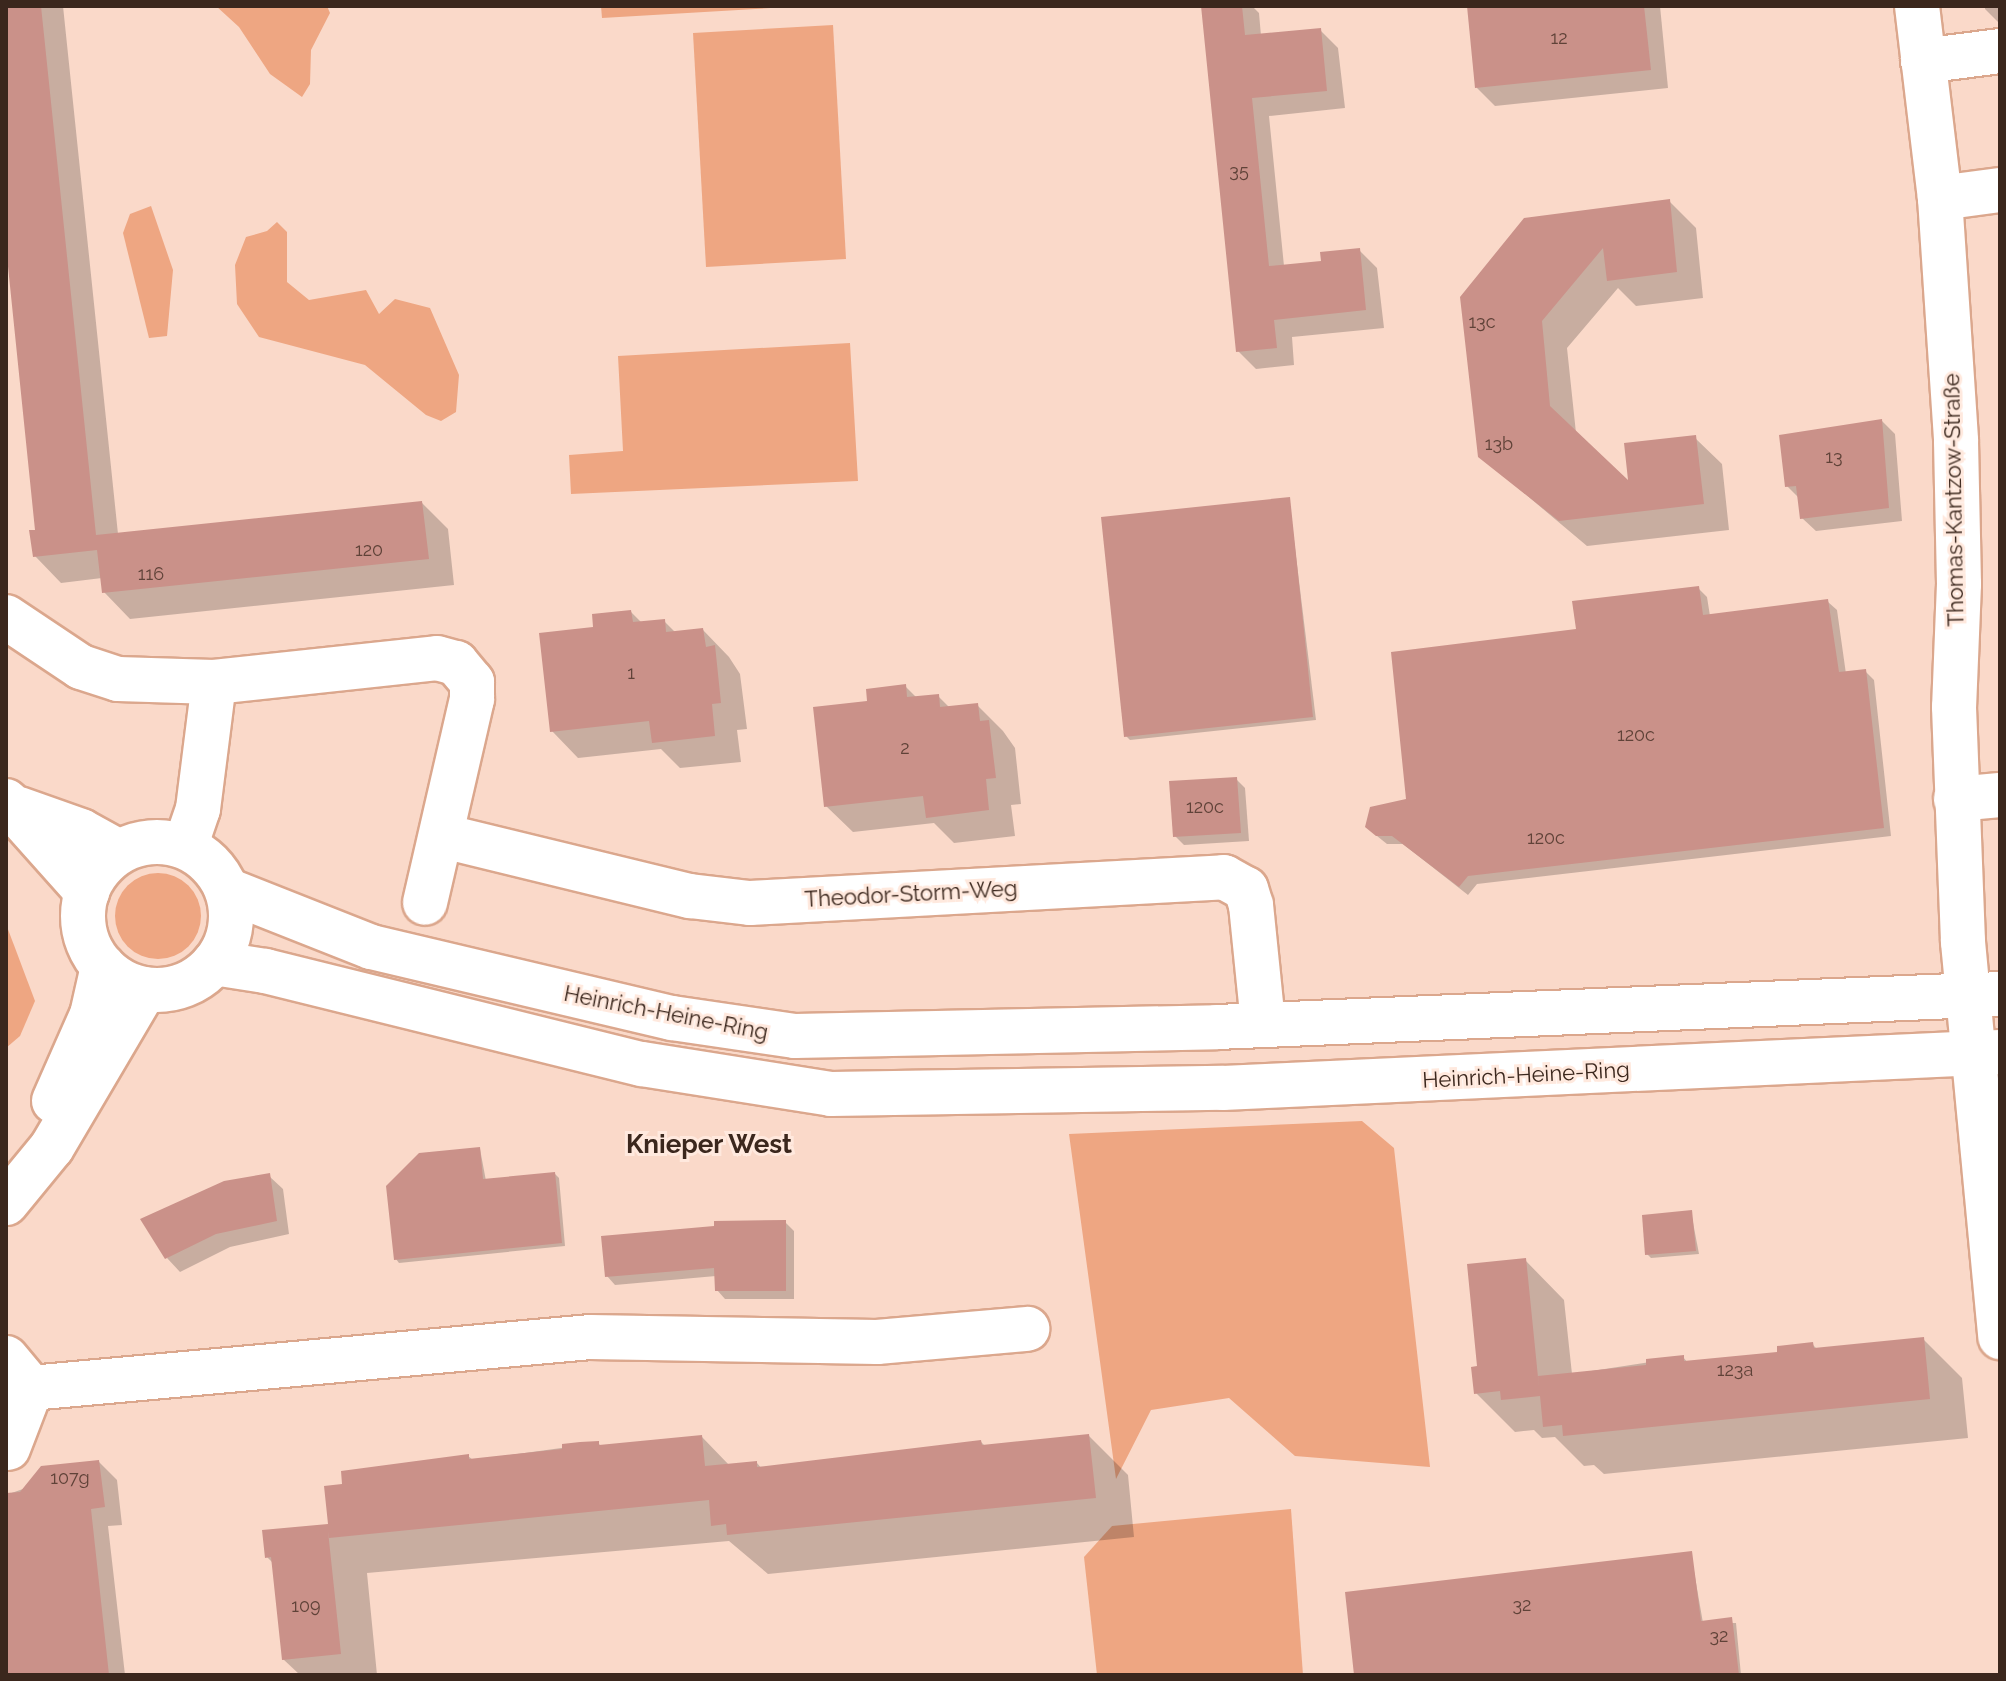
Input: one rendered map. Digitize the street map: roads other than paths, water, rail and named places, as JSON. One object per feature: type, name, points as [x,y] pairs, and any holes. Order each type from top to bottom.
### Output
[{"type":"street","name":"Thomas-Kantzow-Straße","points":[[1917,6],[1940,198],[1956,441],[1956,799],[1985,994],[2000,1337]]},
{"type":"street","points":[[1923,61],[2000,51]]},
{"type":"street","points":[[1940,198],[2000,190]]},
{"type":"street","points":[[6,617],[81,667],[118,679],[214,682],[437,658],[456,663],[472,682],[472,699],[443,836],[425,903]]},
{"type":"street","points":[[185,847],[198,809],[214,682]]},
{"type":"street","points":[[1956,799],[2000,795]]},
{"type":"street","points":[[10,804],[81,831],[119,852]]},
{"type":"street","points":[[10,804],[87,892]]},
{"type":"street","name":"Theodor-Storm-Weg","points":[[443,836],[690,896],[750,903],[1224,877],[1246,889],[1251,905],[1263,1023]]},
{"type":"street","points":[[151,842],[185,847],[203,857],[227,890],[231,916],[227,941],[214,963],[183,986],[145,989],[103,966],[84,931],[87,892],[100,870],[119,852],[151,842]]},
{"type":"street","name":"Heinrich-Heine-Ring","points":[[227,890],[371,947],[741,1031],[849,1038],[1217,1027],[1985,994]]},
{"type":"street","name":"Heinrich-Heine-Ring","points":[[214,963],[265,971],[728,1082],[831,1094],[997,1093],[1398,1081],[1988,1052]]},
{"type":"street","points":[[16,1188],[92,1015],[103,966]]},
{"type":"street","points":[[16,1188],[52,1147],[145,989]]},
{"type":"street","name":"Heinrich-Heine-Ring","points":[[1053,1091],[1125,1070],[1257,1056],[1265,1050],[1263,1023]]},
{"type":"street","name":"Heinrich-Heine-Ring","points":[[997,1093],[994,1072],[1001,1061],[1112,1053],[1217,1027]]},
{"type":"street","points":[[8,1448],[19,1373],[576,1338],[877,1342],[1027,1329]]},
{"type":"district","name":"Knieper West","points":[[709,1145]]}]
